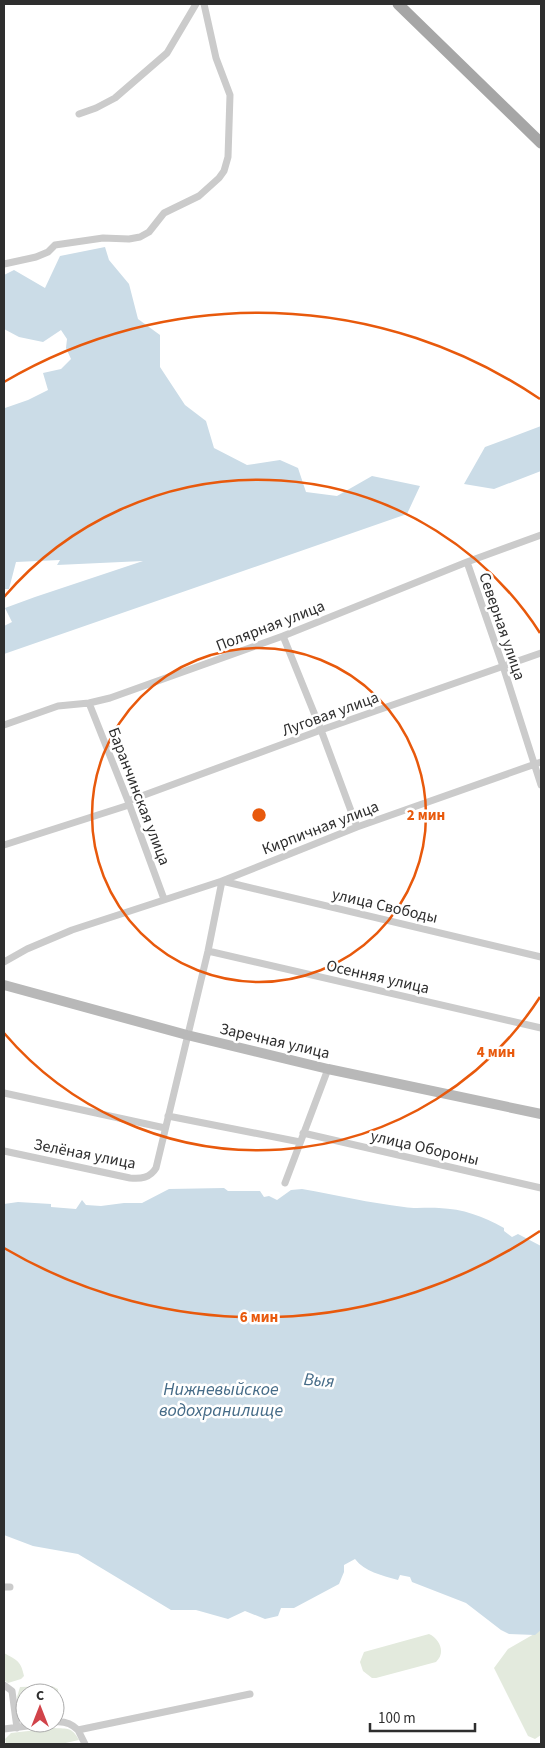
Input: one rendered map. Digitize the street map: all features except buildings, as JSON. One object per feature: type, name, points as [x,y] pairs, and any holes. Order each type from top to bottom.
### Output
[{"type":"main road","points":[[398,4],[541,143]]},
{"type":"street","points":[[79,114],[116,98],[167,53],[196,4]]},
{"type":"street","points":[[4,264],[36,257],[48,252],[55,245],[103,238],[129,239],[140,237],[149,232],[164,213],[199,196],[219,178],[224,171],[228,157],[230,95],[216,58],[204,4]]},
{"type":"street","name":"Полярная улица","points":[[4,725],[58,706],[110,698],[283,636],[467,562],[541,535]]},
{"type":"street","name":"Северная улица","points":[[467,562],[538,764],[541,785]]},
{"type":"street","points":[[283,636],[321,730],[356,827]]},
{"type":"street","name":"Луговая улица","points":[[4,845],[129,803],[321,730],[541,653]]},
{"type":"street","name":"Баранчинская улица","points":[[89,702],[164,899]]},
{"type":"street","name":"Кирпичная улица","points":[[4,962],[28,949],[72,930],[222,880],[356,827],[538,764]]},
{"type":"street","points":[[4,1093],[164,1128],[208,951],[222,880]]},
{"type":"street","name":"улица Свободы","points":[[222,880],[541,957]]},
{"type":"street","name":"Осенняя улица","points":[[208,951],[541,1028]]},
{"type":"street","name":"Заречная улица","points":[[4,985],[187,1035],[328,1069],[541,1114]]},
{"type":"street","points":[[285,1183],[328,1069]]},
{"type":"street","points":[[168,1116],[300,1142]]},
{"type":"street","name":"Зелёная улица","points":[[4,1151],[130,1178],[141,1178],[152,1174],[156,1168],[164,1128]]},
{"type":"street","name":"улица Обороны","points":[[303,1133],[541,1188]]},
{"type":"street","points":[[4,1685],[12,1691],[15,1713]]},
{"type":"street","points":[[78,1730],[250,1694]]},
{"type":"street","points":[[65,1722],[78,1730],[85,1744]]},
{"type":"shaded area","points":[[541,1630],[541,1735],[535,1739],[528,1736],[494,1668],[508,1649]]},
{"type":"shaded area","points":[[429,1634],[436,1639],[440,1646],[441,1655],[436,1662],[376,1678],[372,1678],[363,1671],[360,1662],[364,1652]]},
{"type":"shaded area","points":[[4,1653],[20,1664],[24,1676],[21,1679],[8,1683],[4,1680]]},
{"type":"shaded area","points":[[65,1729],[74,1733],[79,1740],[61,1744],[6,1744],[5,1739],[11,1733],[65,1733]]},
{"type":"water","points":[[105,247],[109,260],[129,284],[138,319],[160,335],[160,367],[185,405],[206,421],[214,448],[247,465],[280,460],[298,468],[306,492],[337,496],[372,476],[420,486],[407,514],[4,654],[4,626],[12,622],[5,608],[143,561],[57,565],[60,560],[16,562],[9,589],[4,589],[5,408],[28,400],[48,390],[43,373],[61,369],[71,359],[66,348],[67,339],[61,330],[43,342],[19,337],[4,329],[4,275],[14,270],[45,288],[60,256]]},
{"type":"water","points":[[541,426],[541,471],[494,489],[464,484],[485,447]]},
{"type":"water","name":"Нижневыйское водохранилище","points":[[224,1188],[228,1191],[260,1191],[264,1197],[269,1196],[277,1200],[291,1190],[302,1189],[408,1208],[456,1210],[488,1220],[504,1228],[504,1231],[512,1237],[518,1234],[541,1246],[541,1630],[535,1635],[509,1634],[466,1603],[412,1582],[410,1577],[400,1575],[398,1580],[374,1572],[364,1567],[355,1559],[344,1565],[344,1572],[339,1584],[294,1608],[281,1608],[278,1616],[265,1619],[245,1611],[228,1619],[196,1610],[171,1610],[78,1554],[33,1546],[4,1535],[4,1204],[18,1202],[51,1204],[51,1207],[76,1209],[82,1200],[86,1205],[101,1206],[142,1203],[169,1189]]},
{"type":"water label","name":"Выя","points":[[319,1380]]}]
